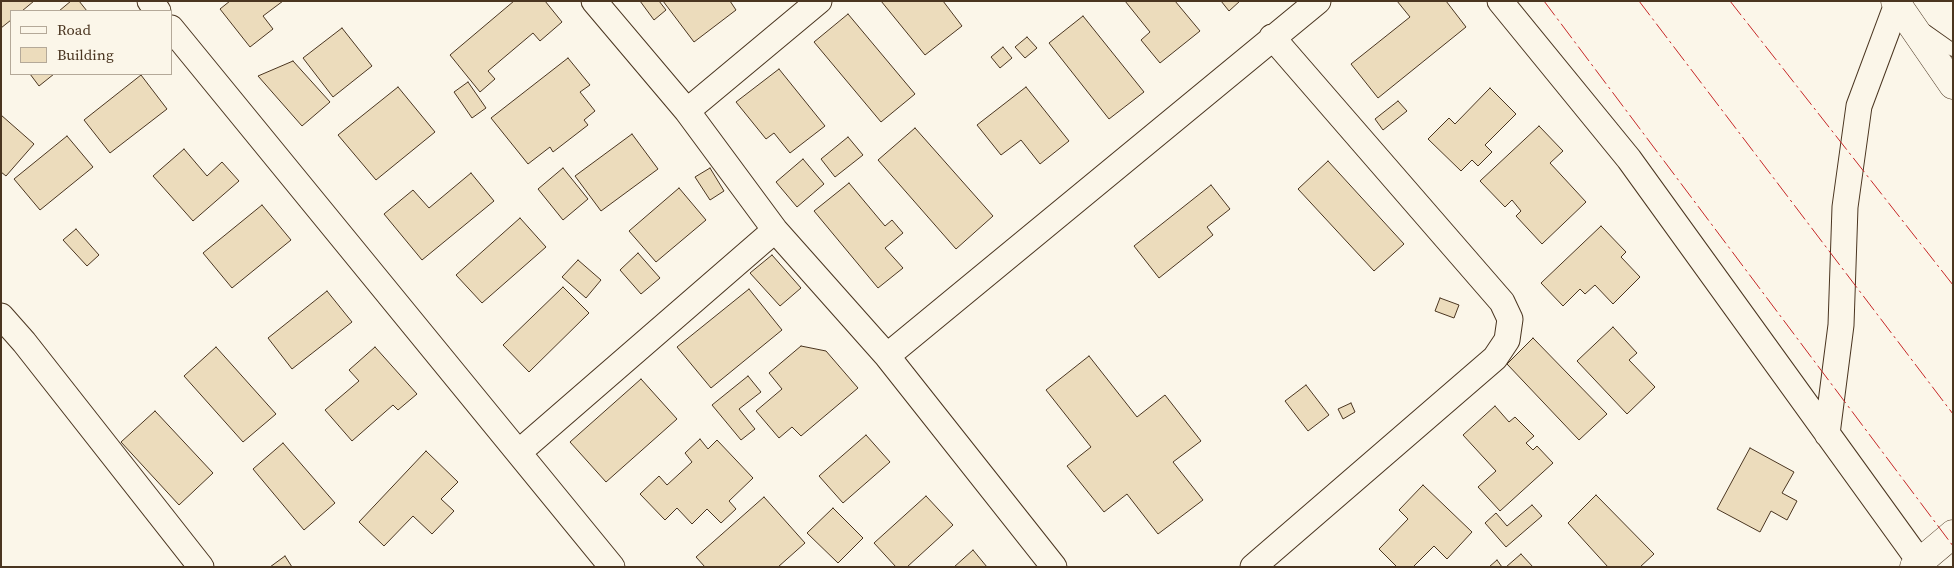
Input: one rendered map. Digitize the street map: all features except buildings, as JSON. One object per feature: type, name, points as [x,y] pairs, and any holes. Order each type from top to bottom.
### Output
[{"type":"main road","points":[[1896,3],[1953,85]]},
{"type":"main road","points":[[1917,564],[1953,534]]},
{"type":"street","points":[[594,1],[687,111],[776,230],[886,356],[1054,567]]},
{"type":"street","points":[[687,111],[819,1]]},
{"type":"street","points":[[886,356],[1318,1]]},
{"type":"street","points":[[1500,1],[1630,159],[1827,434],[1917,564]]},
{"type":"street","points":[[1827,434],[1841,324],[1845,207],[1858,106],[1896,3]]},
{"type":"street","points":[[172,29],[612,567]]},
{"type":"street","points":[[1254,567],[1495,358],[1507,340],[1510,319],[1502,302],[1272,38]]},
{"type":"street","points":[[519,452],[776,230]]},
{"type":"street","points":[[1,316],[24,342],[200,567]]},
{"type":"lane","points":[[1896,3],[1931,36],[1953,50]]},
{"type":"power","points":[[1544,1],[1953,546]]},
{"type":"power","points":[[1639,1],[1953,414]]},
{"type":"power","points":[[1730,1],[1953,285]]}]
